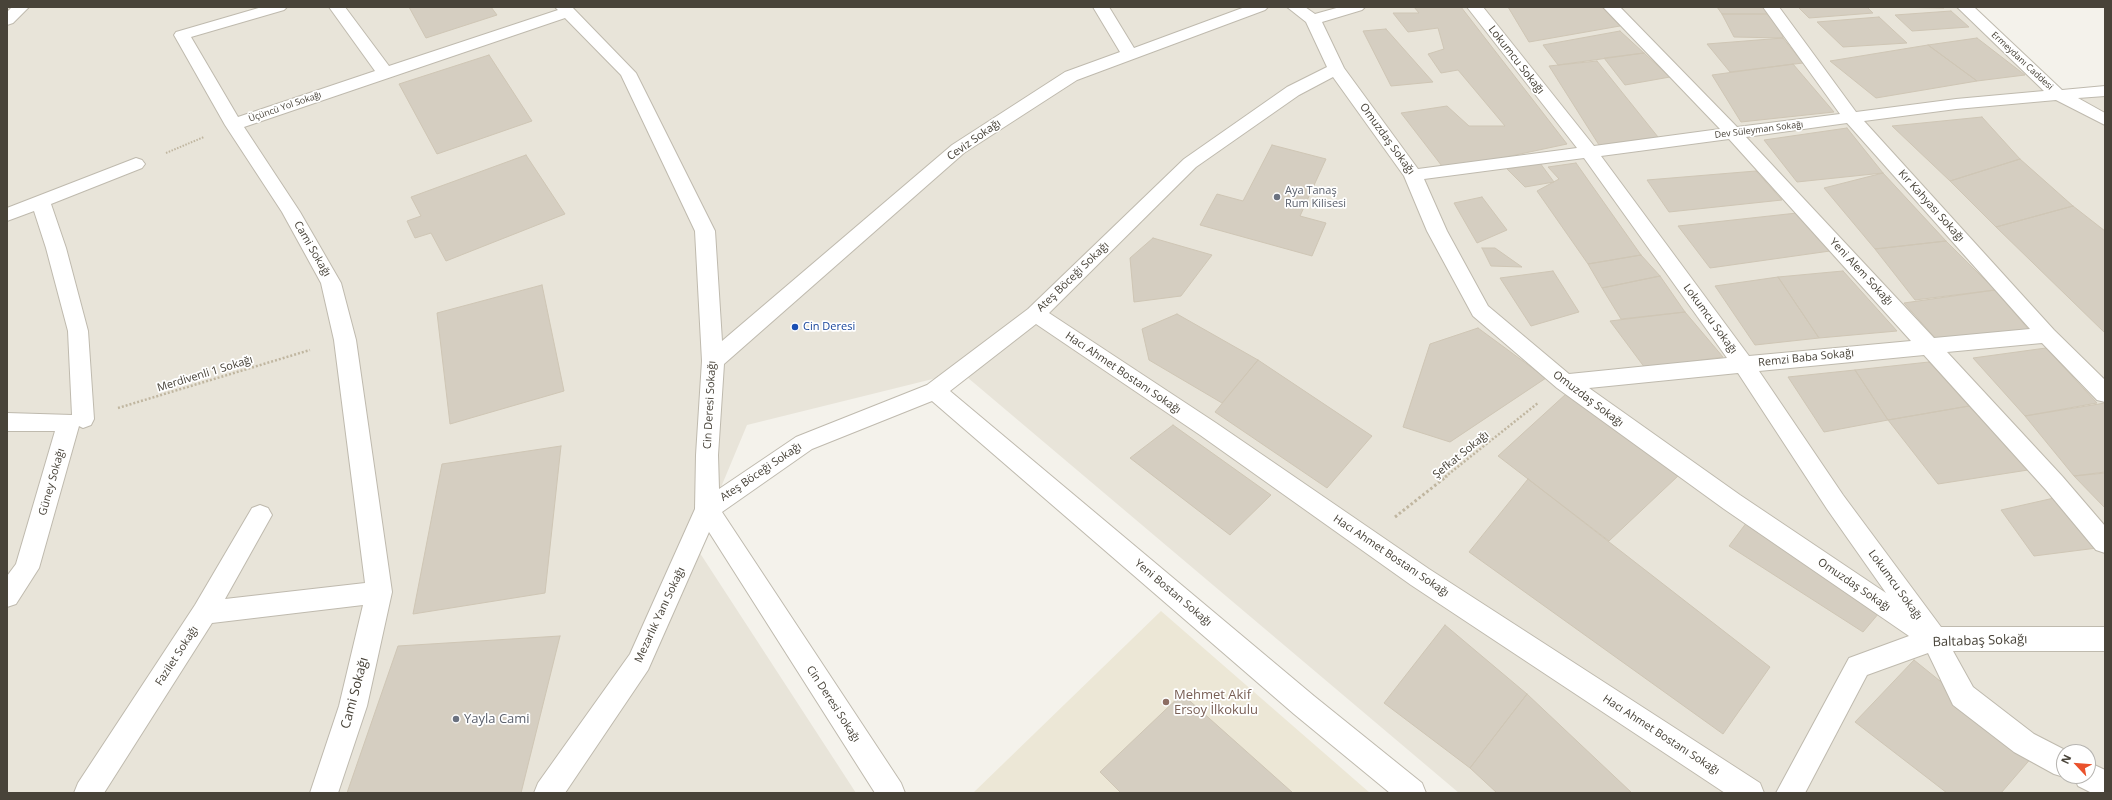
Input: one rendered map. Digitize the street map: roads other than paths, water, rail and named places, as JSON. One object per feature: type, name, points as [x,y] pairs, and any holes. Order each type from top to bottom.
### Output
[{"type":"street","points":[[7,20],[21,7]]},
{"type":"street","name":"Cami Sokağı","points":[[279,7],[182,35],[234,125],[290,212],[331,283],[345,340],[379,592],[353,706],[324,793]]},
{"type":"street","points":[[337,7],[385,73]]},
{"type":"street","points":[[1101,7],[1130,55]]},
{"type":"street","name":"Ceviz Sokağı","points":[[713,361],[958,149],[1071,76],[1260,7]]},
{"type":"street","points":[[1295,7],[1313,20],[1336,70]]},
{"type":"street","points":[[1313,20],[1357,7]]},
{"type":"street","name":"Lokumcu Sokağı","points":[[1475,7],[1589,152],[1743,364],[1835,502],[1934,640],[1963,696],[2024,743],[2056,760]]},
{"type":"street","name":"Yeni Alem Sokağı","points":[[1612,7],[1734,134],[1929,346],[2054,483],[2105,543]]},
{"type":"street","name":"Kır Kahyası Sokağı","points":[[1771,7],[1852,118],[2047,335],[2105,394]]},
{"type":"street","name":"Ermeydanı Caddesi","points":[[1965,7],[2057,94],[2105,120]]},
{"type":"street","name":"Üçüncü Yol Sokağı","points":[[234,125],[565,9]]},
{"type":"street","name":"Cin Deresi Sokağı","points":[[565,9],[628,73],[705,230],[713,361],[706,455],[707,509],[891,793]]},
{"type":"street","name":"Omuzdaş Sokağı","points":[[1336,70],[1413,174],[1437,231],[1480,311],[1565,382],[1732,502],[1934,640]]},
{"type":"street","name":"Ateş Böceği Sokağı","points":[[707,509],[804,443],[935,391],[1035,314],[1190,163],[1293,90],[1336,70]]},
{"type":"street","name":"Dev Süleyman Sokağı","points":[[1413,174],[1852,118],[2057,94],[2105,90]]},
{"type":"street","points":[[7,215],[41,203],[136,164]]},
{"type":"street","points":[[41,203],[56,248],[78,331],[83,419]]},
{"type":"street","name":"Hacı Ahmet Bostanı Sokağı","points":[[1035,314],[1208,429],[1420,577],[1750,793]]},
{"type":"street","name":"Remzi Baba Sokağı","points":[[1565,382],[2047,335]]},
{"type":"street","name":"Yeni Bostan Sokağı","points":[[935,391],[1304,705],[1412,793]]},
{"type":"street","name":"Güney Sokağı","points":[[7,422],[69,423],[27,568],[7,596]]},
{"type":"street","name":"Mezarlık Yanı Sokağı","points":[[548,793],[639,662],[707,509]]},
{"type":"street","name":"Fazilet Sokağı","points":[[88,793],[204,613],[260,515]]},
{"type":"street","points":[[204,613],[379,592]]},
{"type":"street","name":"Baltabaş Sokağı","points":[[1790,793],[1858,666],[1934,640],[2105,639]]},
{"type":"street","points":[[2096,780],[2105,785]]},
{"type":"place","name":"Aya Tanaş Rum Kilisesi","points":[[1277,197]]},
{"type":"place","name":"Cin Deresi","points":[[795,327]]},
{"type":"place","name":"Mehmet Akif Ersoy İlkokulu","points":[[1166,702]]},
{"type":"place","name":"Yayla Cami","points":[[456,719]]}]
